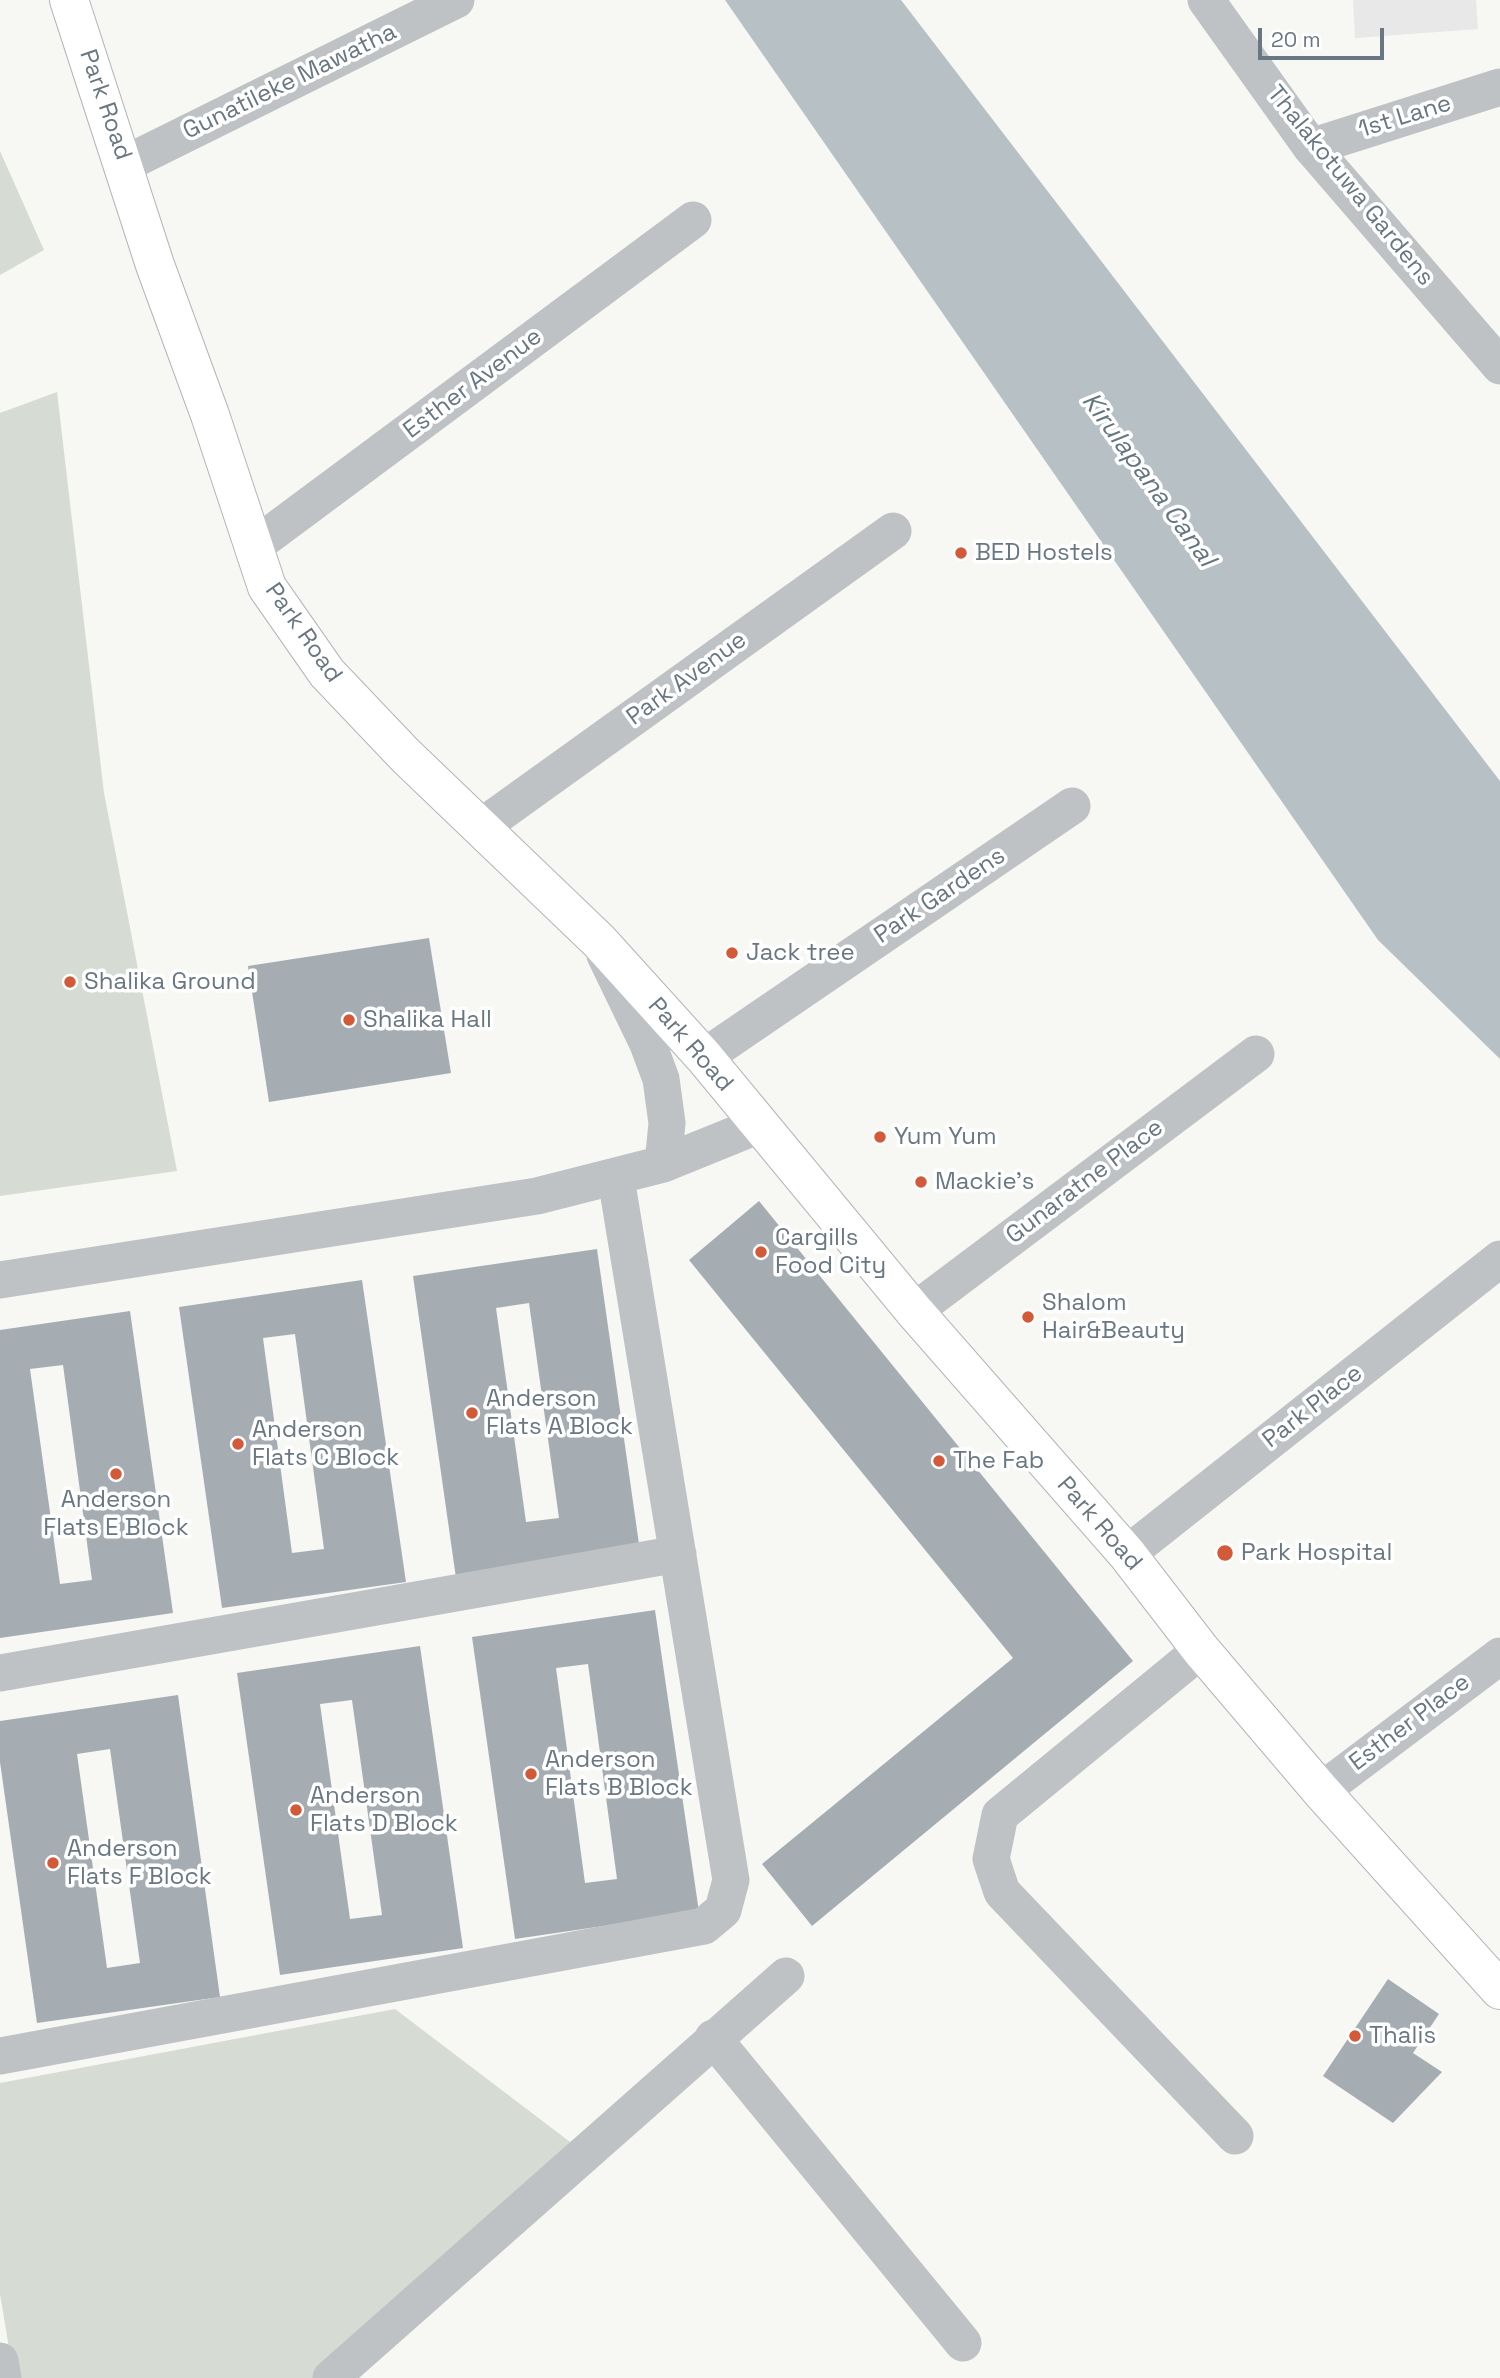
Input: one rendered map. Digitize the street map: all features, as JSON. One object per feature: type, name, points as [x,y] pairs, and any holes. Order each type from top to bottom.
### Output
[{"type":"main road","name":"Park Road","points":[[69,0],[125,164],[155,265],[211,415],[267,587],[327,673],[405,755],[599,941],[704,1058],[914,1311],[1127,1554],[1201,1650],[1321,1791],[1500,1990]]},
{"type":"street","name":"Gunatileke Mawatha","points":[[125,164],[456,0]]},
{"type":"street","name":"Thalakotuwa Gardens","points":[[1206,0],[1311,146],[1500,366]]},
{"type":"street","name":"1st Lane","points":[[1311,146],[1500,88]]},
{"type":"street","name":"Esther Avenue","points":[[254,547],[692,220]]},
{"type":"street","name":"Park Avenue","points":[[481,827],[893,531]]},
{"type":"street","name":"Park Gardens","points":[[704,1058],[1072,806]]},
{"type":"street","points":[[599,941],[648,1044],[661,1079],[667,1123],[663,1164]]},
{"type":"street","name":"Gunaratne Place","points":[[914,1311],[1256,1054]]},
{"type":"street","points":[[0,1280],[537,1196],[663,1164],[759,1125]]},
{"type":"street","points":[[0,2056],[704,1926],[723,1910],[732,1880],[615,1178]]},
{"type":"street","name":"Park Place","points":[[1127,1554],[1500,1259]]},
{"type":"street","points":[[0,1673],[678,1554]]},
{"type":"street","points":[[1201,1650],[1000,1815],[991,1859],[1002,1892],[1236,2136]]},
{"type":"street","name":"Esther Place","points":[[1321,1791],[1500,1656]]},
{"type":"street","points":[[331,2378],[786,1976]]},
{"type":"street","points":[[713,2038],[963,2343]]},
{"type":"street","points":[[0,2361],[3,2378]]},
{"type":"shaded area","points":[[1353,0],[1476,0],[1478,29],[1355,38]]},
{"type":"shaded area","points":[[0,151],[44,250],[0,275]]},
{"type":"shaded area","name":"Shalika Ground","points":[[57,392],[104,793],[177,1171],[0,1196],[0,413]]},
{"type":"shaded area","points":[[395,2009],[582,2151],[327,2378],[14,2378],[0,2294],[0,2083]]},
{"type":"water","name":"Kirulapana Canal","points":[[725,0],[901,0],[1500,781],[1500,1059],[1378,940]]},
{"type":"building","name":"Shalika Hall","points":[[429,938],[451,1073],[269,1102],[248,966]]},
{"type":"building","points":[[759,1201],[1133,1661],[812,1926],[762,1864],[1013,1658],[689,1260]]},
{"type":"building","name":"Anderson Flats A Block","points":[[597,1249],[640,1551],[456,1578],[413,1276]],"holes":[[[529,1303],[559,1518],[526,1522],[496,1308]]]},
{"type":"building","name":"Anderson Flats C Block","points":[[362,1280],[406,1582],[222,1608],[179,1307]],"holes":[[[295,1334],[324,1549],[292,1553],[263,1338]]]},
{"type":"building","name":"Anderson Flats E Block","points":[[130,1311],[173,1613],[0,1638],[0,1330]],"holes":[[[63,1365],[92,1580],[60,1584],[30,1369]]]},
{"type":"building","name":"Anderson Flats B Block","points":[[655,1610],[699,1912],[515,1939],[472,1637]],"holes":[[[588,1664],[617,1879],[585,1883],[556,1668]]]},
{"type":"building","name":"Anderson Flats D Block","points":[[420,1646],[463,1948],[280,1975],[237,1673]],"holes":[[[352,1700],[382,1915],[350,1919],[320,1704]]]},
{"type":"building","name":"Anderson Flats F Block","points":[[178,1695],[220,1997],[37,2023],[0,1762],[0,1721]],"holes":[[[110,1749],[140,1963],[107,1968],[77,1754]]]},
{"type":"building","points":[[1388,1979],[1439,2014],[1413,2053],[1442,2072],[1393,2123],[1323,2076]]},
{"type":"place","name":"BED Hostels","points":[[961,553]]},
{"type":"place","name":"Jack tree","points":[[732,953]]},
{"type":"place","name":"Shalika Ground","points":[[70,982]]},
{"type":"place","name":"Shalika Hall","points":[[349,1020]]},
{"type":"place","name":"Yum Yum","points":[[880,1137]]},
{"type":"place","name":"Mackie's","points":[[921,1182]]},
{"type":"place","name":"Cargills Food City","points":[[761,1252]]},
{"type":"place","name":"Shalom Hair&Beauty","points":[[1028,1317]]},
{"type":"place","name":"Anderson Flats A Block","points":[[472,1413]]},
{"type":"place","name":"Anderson Flats C Block","points":[[238,1444]]},
{"type":"place","name":"The Fab","points":[[939,1461]]},
{"type":"place","name":"Anderson Flats E Block","points":[[116,1474]]},
{"type":"place","name":"Park Hospital","points":[[1225,1553]]},
{"type":"place","name":"Anderson Flats B Block","points":[[531,1774]]},
{"type":"place","name":"Anderson Flats D Block","points":[[296,1810]]},
{"type":"place","name":"Anderson Flats F Block","points":[[53,1863]]},
{"type":"place","name":"Thalis","points":[[1355,2036]]}]
